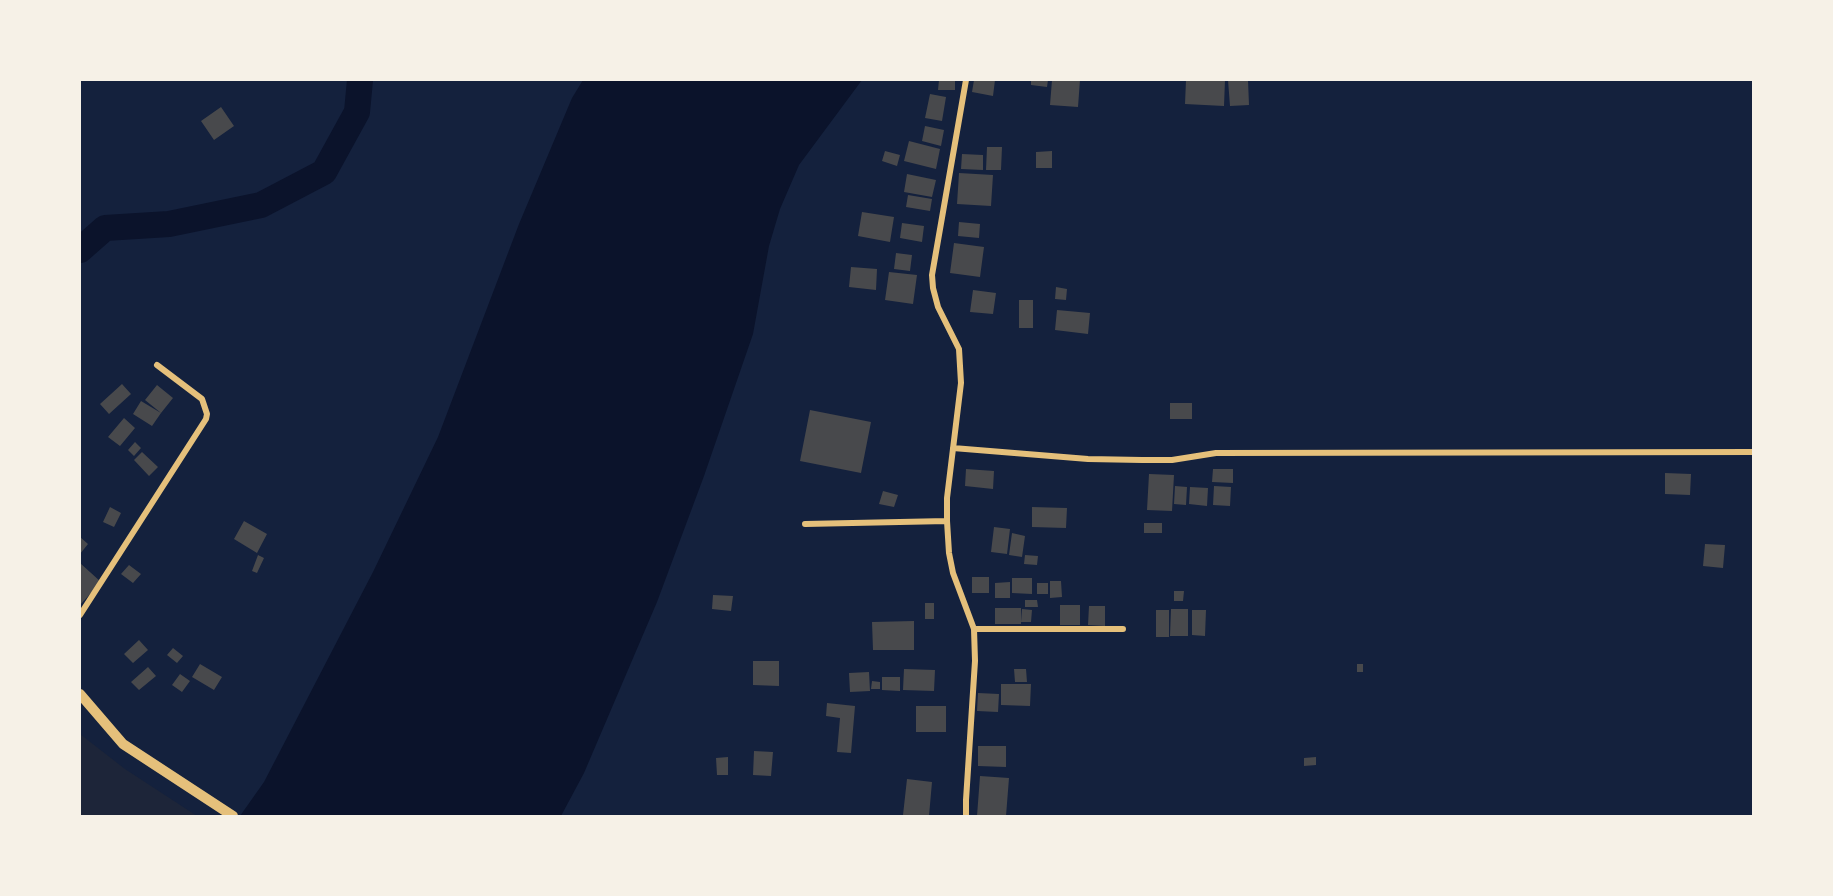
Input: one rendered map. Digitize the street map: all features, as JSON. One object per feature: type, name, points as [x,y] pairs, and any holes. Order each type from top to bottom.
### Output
[{"type":"main road","points":[[80,694],[123,744],[233,816]]},
{"type":"street","points":[[966,80],[932,274],[938,307],[959,349],[961,382],[947,498],[947,521],[953,573],[974,629],[975,661],[966,816]]},
{"type":"street","points":[[80,615],[206,419],[207,414],[202,399],[158,365]]},
{"type":"street","points":[[953,448],[1067,458],[1142,460],[1172,459],[1216,453],[1754,452]]},
{"type":"street","points":[[806,524],[947,521]]},
{"type":"street","points":[[974,629],[1123,629]]},
{"type":"shaded area","points":[[583,80],[862,80],[799,165],[780,209],[769,246],[753,334],[704,476],[657,602],[584,773],[561,816],[240,816],[264,782],[373,572],[438,437],[519,224],[572,98]]},
{"type":"shaded area","points":[[80,734],[125,769],[197,816],[80,816]]},
{"type":"building","points":[[939,80],[955,80],[955,90],[938,90]]},
{"type":"building","points":[[974,80],[995,80],[993,96],[972,92]]},
{"type":"building","points":[[1031,80],[1048,80],[1047,87],[1031,85]]},
{"type":"building","points":[[1052,80],[1080,80],[1078,107],[1050,105]]},
{"type":"building","points":[[1186,80],[1225,80],[1224,106],[1185,104]]},
{"type":"building","points":[[1228,80],[1248,80],[1249,105],[1230,106]]},
{"type":"building","points":[[930,94],[946,97],[942,121],[925,118]]},
{"type":"building","points":[[221,107],[234,126],[214,140],[201,121]]},
{"type":"building","points":[[925,126],[944,130],[941,146],[922,141]]},
{"type":"building","points":[[909,141],[940,149],[936,169],[904,161]]},
{"type":"building","points":[[987,147],[1002,147],[1001,170],[986,170]]},
{"type":"building","points":[[885,151],[900,155],[897,166],[882,161]]},
{"type":"building","points":[[1052,151],[1052,168],[1036,168],[1036,152]]},
{"type":"building","points":[[962,154],[983,155],[983,170],[961,169]]},
{"type":"building","points":[[959,173],[993,175],[991,206],[957,204]]},
{"type":"building","points":[[907,174],[936,180],[932,197],[904,192]]},
{"type":"building","points":[[908,195],[932,199],[930,211],[906,207]]},
{"type":"building","points":[[862,212],[894,217],[890,242],[858,236]]},
{"type":"building","points":[[959,222],[980,224],[979,238],[958,236]]},
{"type":"building","points":[[902,223],[924,226],[922,242],[900,238]]},
{"type":"building","points":[[954,243],[984,247],[980,277],[950,273]]},
{"type":"building","points":[[896,253],[912,255],[910,271],[894,269]]},
{"type":"building","points":[[851,267],[877,269],[876,290],[849,287]]},
{"type":"building","points":[[889,272],[917,275],[913,304],[885,300]]},
{"type":"building","points":[[1056,287],[1067,289],[1066,300],[1055,299]]},
{"type":"building","points":[[973,290],[996,293],[993,314],[970,312]]},
{"type":"building","points":[[1019,300],[1033,300],[1033,328],[1019,328]]},
{"type":"building","points":[[1057,310],[1090,313],[1088,334],[1055,330]]},
{"type":"building","points":[[122,384],[131,394],[109,414],[100,404]]},
{"type":"building","points":[[157,385],[173,398],[161,413],[145,400]]},
{"type":"building","points":[[141,401],[161,413],[152,426],[133,414]]},
{"type":"building","points":[[1170,403],[1192,403],[1192,419],[1170,419]]},
{"type":"building","points":[[810,410],[871,422],[861,473],[800,461]]},
{"type":"building","points":[[124,418],[135,428],[120,446],[108,437]]},
{"type":"building","points":[[135,442],[141,448],[134,456],[128,450]]},
{"type":"building","points":[[142,452],[158,467],[149,476],[134,460]]},
{"type":"building","points":[[966,469],[994,471],[993,489],[965,486]]},
{"type":"building","points":[[1213,469],[1233,469],[1233,483],[1212,482]]},
{"type":"building","points":[[1665,473],[1691,474],[1690,495],[1665,494]]},
{"type":"building","points":[[1149,474],[1174,475],[1172,511],[1147,510]]},
{"type":"building","points":[[1175,486],[1187,487],[1186,505],[1174,504]]},
{"type":"building","points":[[1214,486],[1231,487],[1230,506],[1213,505]]},
{"type":"building","points":[[1190,487],[1208,488],[1207,506],[1189,504]]},
{"type":"building","points":[[883,491],[898,495],[894,507],[879,504]]},
{"type":"building","points":[[110,507],[121,513],[114,527],[103,522]]},
{"type":"building","points":[[1032,507],[1067,508],[1066,528],[1032,527]]},
{"type":"building","points":[[244,521],[267,534],[257,553],[234,539]]},
{"type":"building","points":[[1144,523],[1162,523],[1162,533],[1144,533]]},
{"type":"building","points":[[994,527],[1010,529],[1007,554],[991,552]]},
{"type":"building","points":[[1012,533],[1025,536],[1022,557],[1009,555]]},
{"type":"building","points":[[80,537],[88,544],[80,554]]},
{"type":"building","points":[[1705,544],[1725,545],[1723,568],[1703,566]]},
{"type":"building","points":[[258,555],[264,558],[257,573],[252,571]]},
{"type":"building","points":[[1025,555],[1038,556],[1037,565],[1024,564]]},
{"type":"building","points":[[80,563],[101,582],[80,605]]},
{"type":"building","points":[[129,565],[141,574],[133,583],[121,574]]},
{"type":"building","points":[[972,577],[989,577],[989,593],[972,593]]},
{"type":"building","points":[[1012,578],[1032,578],[1032,594],[1012,593]]},
{"type":"building","points":[[1050,581],[1061,581],[1062,597],[1050,598]]},
{"type":"building","points":[[1010,582],[1010,598],[995,598],[995,583]]},
{"type":"building","points":[[1037,583],[1048,583],[1048,594],[1037,594]]},
{"type":"building","points":[[1174,591],[1184,591],[1183,601],[1174,601]]},
{"type":"building","points":[[713,595],[733,596],[731,611],[712,609]]},
{"type":"building","points":[[1025,600],[1037,600],[1038,607],[1025,607]]},
{"type":"building","points":[[925,603],[934,603],[934,619],[925,619]]},
{"type":"building","points":[[1060,605],[1080,605],[1080,625],[1060,625]]},
{"type":"building","points":[[1089,606],[1105,606],[1105,626],[1088,625]]},
{"type":"building","points":[[995,608],[1021,608],[1021,624],[995,624]]},
{"type":"building","points":[[1022,609],[1032,610],[1031,622],[1021,622]]},
{"type":"building","points":[[1171,609],[1188,609],[1188,636],[1170,636]]},
{"type":"building","points":[[1156,610],[1169,610],[1169,637],[1156,637]]},
{"type":"building","points":[[1192,610],[1206,610],[1205,636],[1192,635]]},
{"type":"building","points":[[914,621],[914,650],[873,650],[872,622]]},
{"type":"building","points":[[139,640],[148,650],[133,663],[124,654]]},
{"type":"building","points":[[173,648],[183,656],[177,663],[167,655]]},
{"type":"building","points":[[753,661],[779,661],[779,686],[753,685]]},
{"type":"building","points":[[200,664],[222,677],[214,690],[192,677]]},
{"type":"building","points":[[1357,664],[1363,664],[1363,672],[1357,672]]},
{"type":"building","points":[[148,667],[156,676],[139,690],[131,682]]},
{"type":"building","points":[[904,669],[935,670],[934,691],[903,690]]},
{"type":"building","points":[[1014,669],[1026,669],[1027,682],[1015,682]]},
{"type":"building","points":[[869,672],[870,691],[850,692],[849,673]]},
{"type":"building","points":[[180,674],[190,681],[182,692],[172,685]]},
{"type":"building","points":[[882,677],[900,677],[900,691],[882,690]]},
{"type":"building","points":[[872,681],[880,682],[880,689],[871,689]]},
{"type":"building","points":[[1001,684],[1031,684],[1030,706],[1001,705]]},
{"type":"building","points":[[978,693],[999,694],[998,712],[977,711]]},
{"type":"building","points":[[827,703],[855,706],[851,753],[837,752],[840,718],[826,716]]},
{"type":"building","points":[[916,706],[946,706],[946,732],[916,732]]},
{"type":"building","points":[[978,746],[1006,746],[1006,767],[978,766]]},
{"type":"building","points":[[754,751],[773,752],[771,776],[753,775]]},
{"type":"building","points":[[728,757],[728,775],[717,775],[716,758]]},
{"type":"building","points":[[1316,757],[1316,765],[1304,766],[1304,758]]},
{"type":"building","points":[[980,776],[1009,778],[1006,816],[977,816]]},
{"type":"building","points":[[907,779],[932,782],[929,816],[903,815]]},
{"type":"waterway","points":[[80,250],[105,228],[169,224],[261,205],[324,172],[357,112],[360,80]]}]
